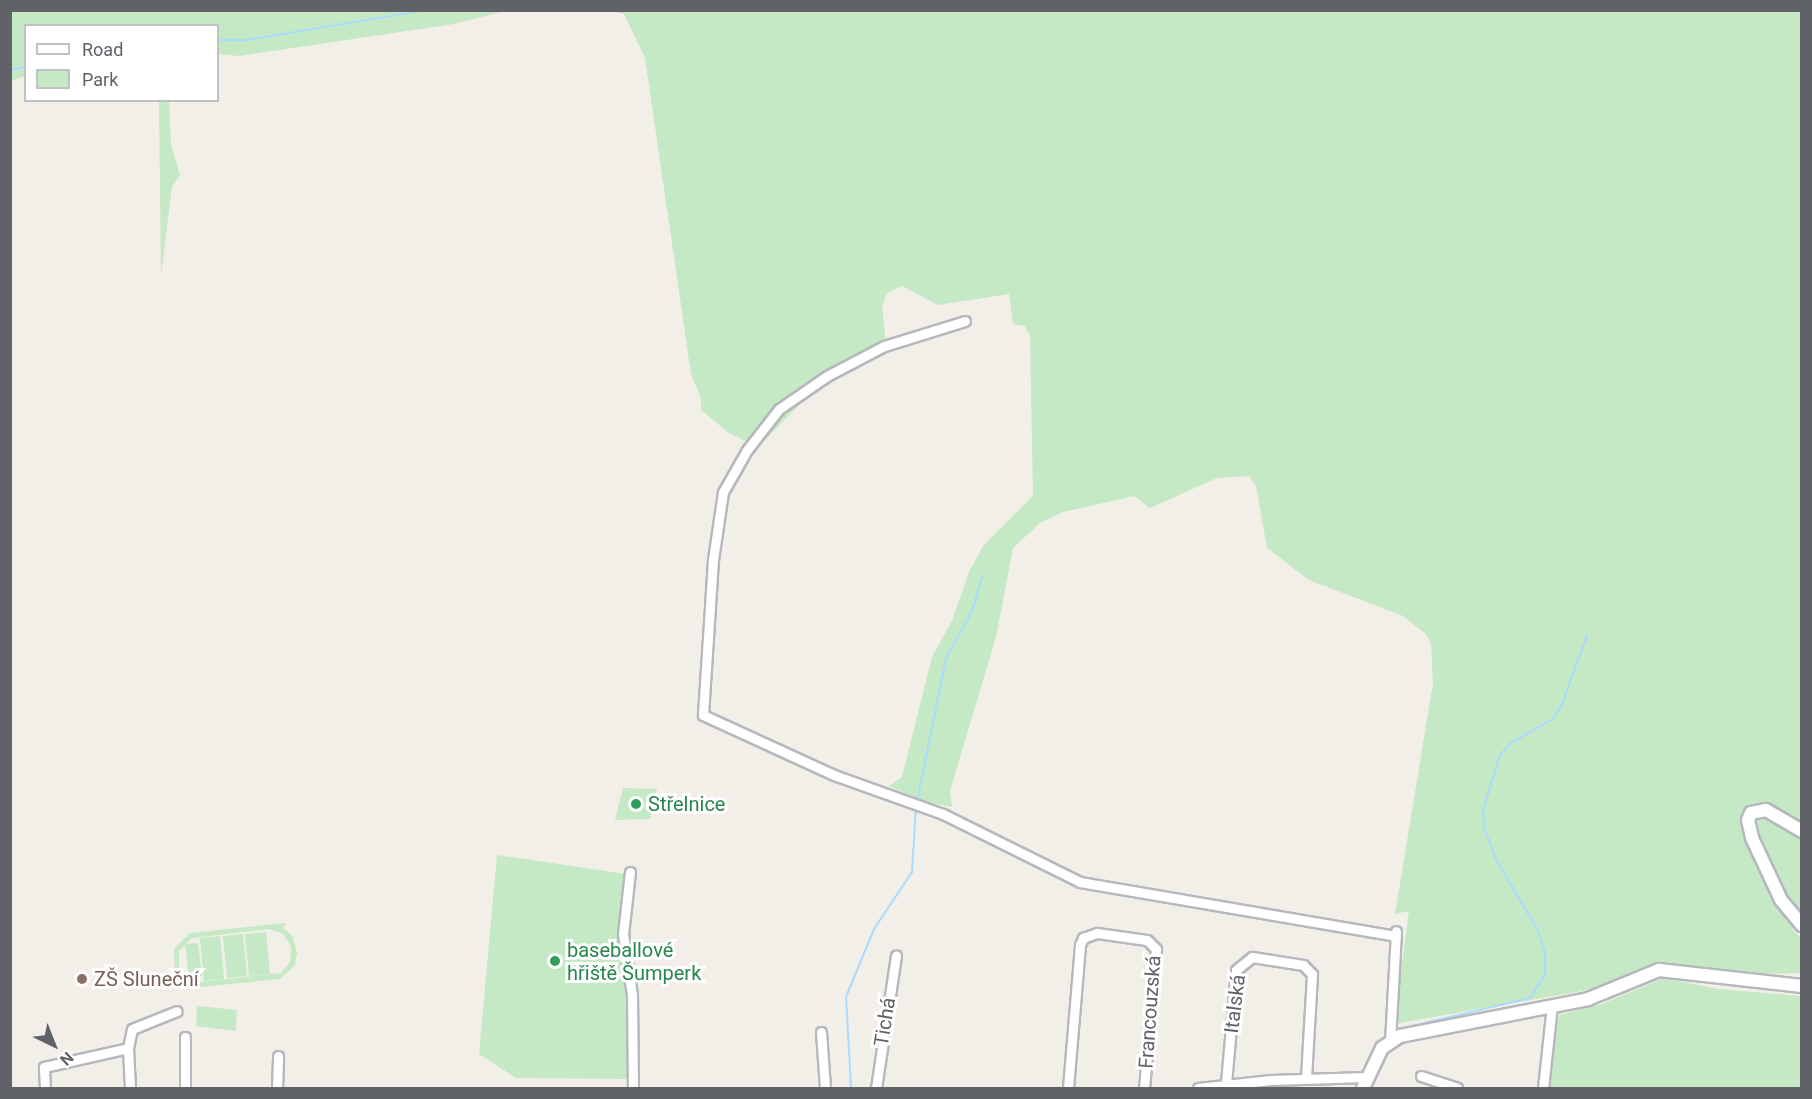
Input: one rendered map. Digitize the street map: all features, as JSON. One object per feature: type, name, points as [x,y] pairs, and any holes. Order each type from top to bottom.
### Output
[{"type":"street","points":[[965,321],[884,346],[827,376],[779,409],[747,450],[723,492],[713,560],[703,715],[834,775],[943,814],[1080,882],[1396,934],[1390,1042]]},
{"type":"street","points":[[1802,831],[1766,810],[1751,813],[1748,820],[1752,838],[1781,900],[1802,925]]},
{"type":"street","points":[[630,872],[623,934],[632,995],[633,1089]]},
{"type":"street","name":"Francouzská","points":[[1068,1089],[1080,945],[1083,938],[1097,933],[1146,940],[1156,949],[1144,1089]]},
{"type":"street","name":"Tichá","points":[[876,1089],[896,956]]},
{"type":"street","name":"Italská","points":[[1226,1083],[1236,970],[1252,957],[1304,965],[1312,974],[1306,1077]]},
{"type":"street","points":[[1198,1089],[1226,1083],[1306,1077],[1365,1083],[1382,1048],[1390,1042],[1417,1031],[1588,999],[1659,970],[1802,986]]},
{"type":"street","points":[[1543,1089],[1552,1005]]},
{"type":"street","points":[[130,1089],[129,1035],[137,1026],[177,1011]]},
{"type":"street","points":[[821,1032],[825,1089]]},
{"type":"street","points":[[184,1089],[185,1037]]},
{"type":"street","points":[[45,1089],[44,1067],[128,1048]]},
{"type":"street","points":[[277,1089],[278,1056]]},
{"type":"street","points":[[1421,1076],[1454,1088]]},
{"type":"green space","points":[[11,10],[505,10],[454,24],[239,56],[219,54],[219,24],[24,24],[24,76],[11,81]]},
{"type":"green space","points":[[610,11],[1801,11],[1802,924],[1792,929],[1801,938],[1801,973],[1755,974],[1660,965],[1636,970],[1593,989],[1394,1024],[1409,911],[1395,914],[1433,683],[1431,644],[1427,635],[1403,616],[1309,580],[1267,548],[1256,486],[1249,476],[1217,478],[1150,508],[1134,496],[1063,512],[1040,523],[1013,548],[996,637],[950,791],[952,807],[925,802],[889,786],[902,777],[932,657],[952,621],[969,572],[983,546],[1033,496],[1030,336],[1025,326],[1013,324],[1009,294],[938,305],[902,286],[887,293],[882,306],[887,354],[850,369],[804,400],[758,447],[729,433],[701,410],[701,398],[691,374],[645,58],[624,14]]},
{"type":"green space","points":[[159,102],[169,102],[171,145],[180,175],[172,187],[161,276]]},
{"type":"green space","name":"Střelnice","points":[[623,788],[657,789],[650,819],[615,820]]},
{"type":"green space","name":"baseballové hřiště Šumperk","points":[[497,855],[626,874],[628,1079],[516,1078],[479,1054]]},
{"type":"green space","points":[[286,923],[283,928],[293,937],[297,953],[295,965],[280,979],[200,987],[185,983],[175,971],[174,949],[190,933]],"holes":[[[270,929],[283,934],[291,946],[290,962],[281,973],[201,982],[188,979],[179,969],[179,951],[192,938]]]},
{"type":"green space","points":[[266,932],[270,974],[249,976],[245,934]]},
{"type":"green space","points":[[243,934],[247,976],[227,978],[223,936]]},
{"type":"green space","points":[[220,936],[224,979],[204,981],[200,938]]},
{"type":"green space","points":[[198,943],[202,976],[189,978],[185,944]]},
{"type":"green space","points":[[1664,978],[1718,989],[1801,996],[1801,1088],[1548,1088],[1559,1015],[1602,1004]]},
{"type":"green space","points":[[197,1006],[237,1010],[236,1031],[196,1026]]},
{"type":"waterway","points":[[219,40],[247,40],[426,10]]},
{"type":"waterway","points":[[10,70],[24,67]]},
{"type":"waterway","points":[[917,802],[946,658],[972,611],[983,576]]},
{"type":"waterway","points":[[1395,1030],[1530,998],[1545,975],[1545,953],[1537,929],[1496,859],[1484,827],[1483,810],[1500,755],[1511,743],[1553,719],[1562,704],[1587,635]]},
{"type":"waterway","points":[[851,1088],[846,997],[874,929],[912,872],[916,807]]},
{"type":"place","name":"Střelnice","points":[[636,804]]},
{"type":"place","name":"baseballové hřiště Šumperk","points":[[555,961]]},
{"type":"place","name":"ZŠ Sluneční","points":[[82,979]]}]
